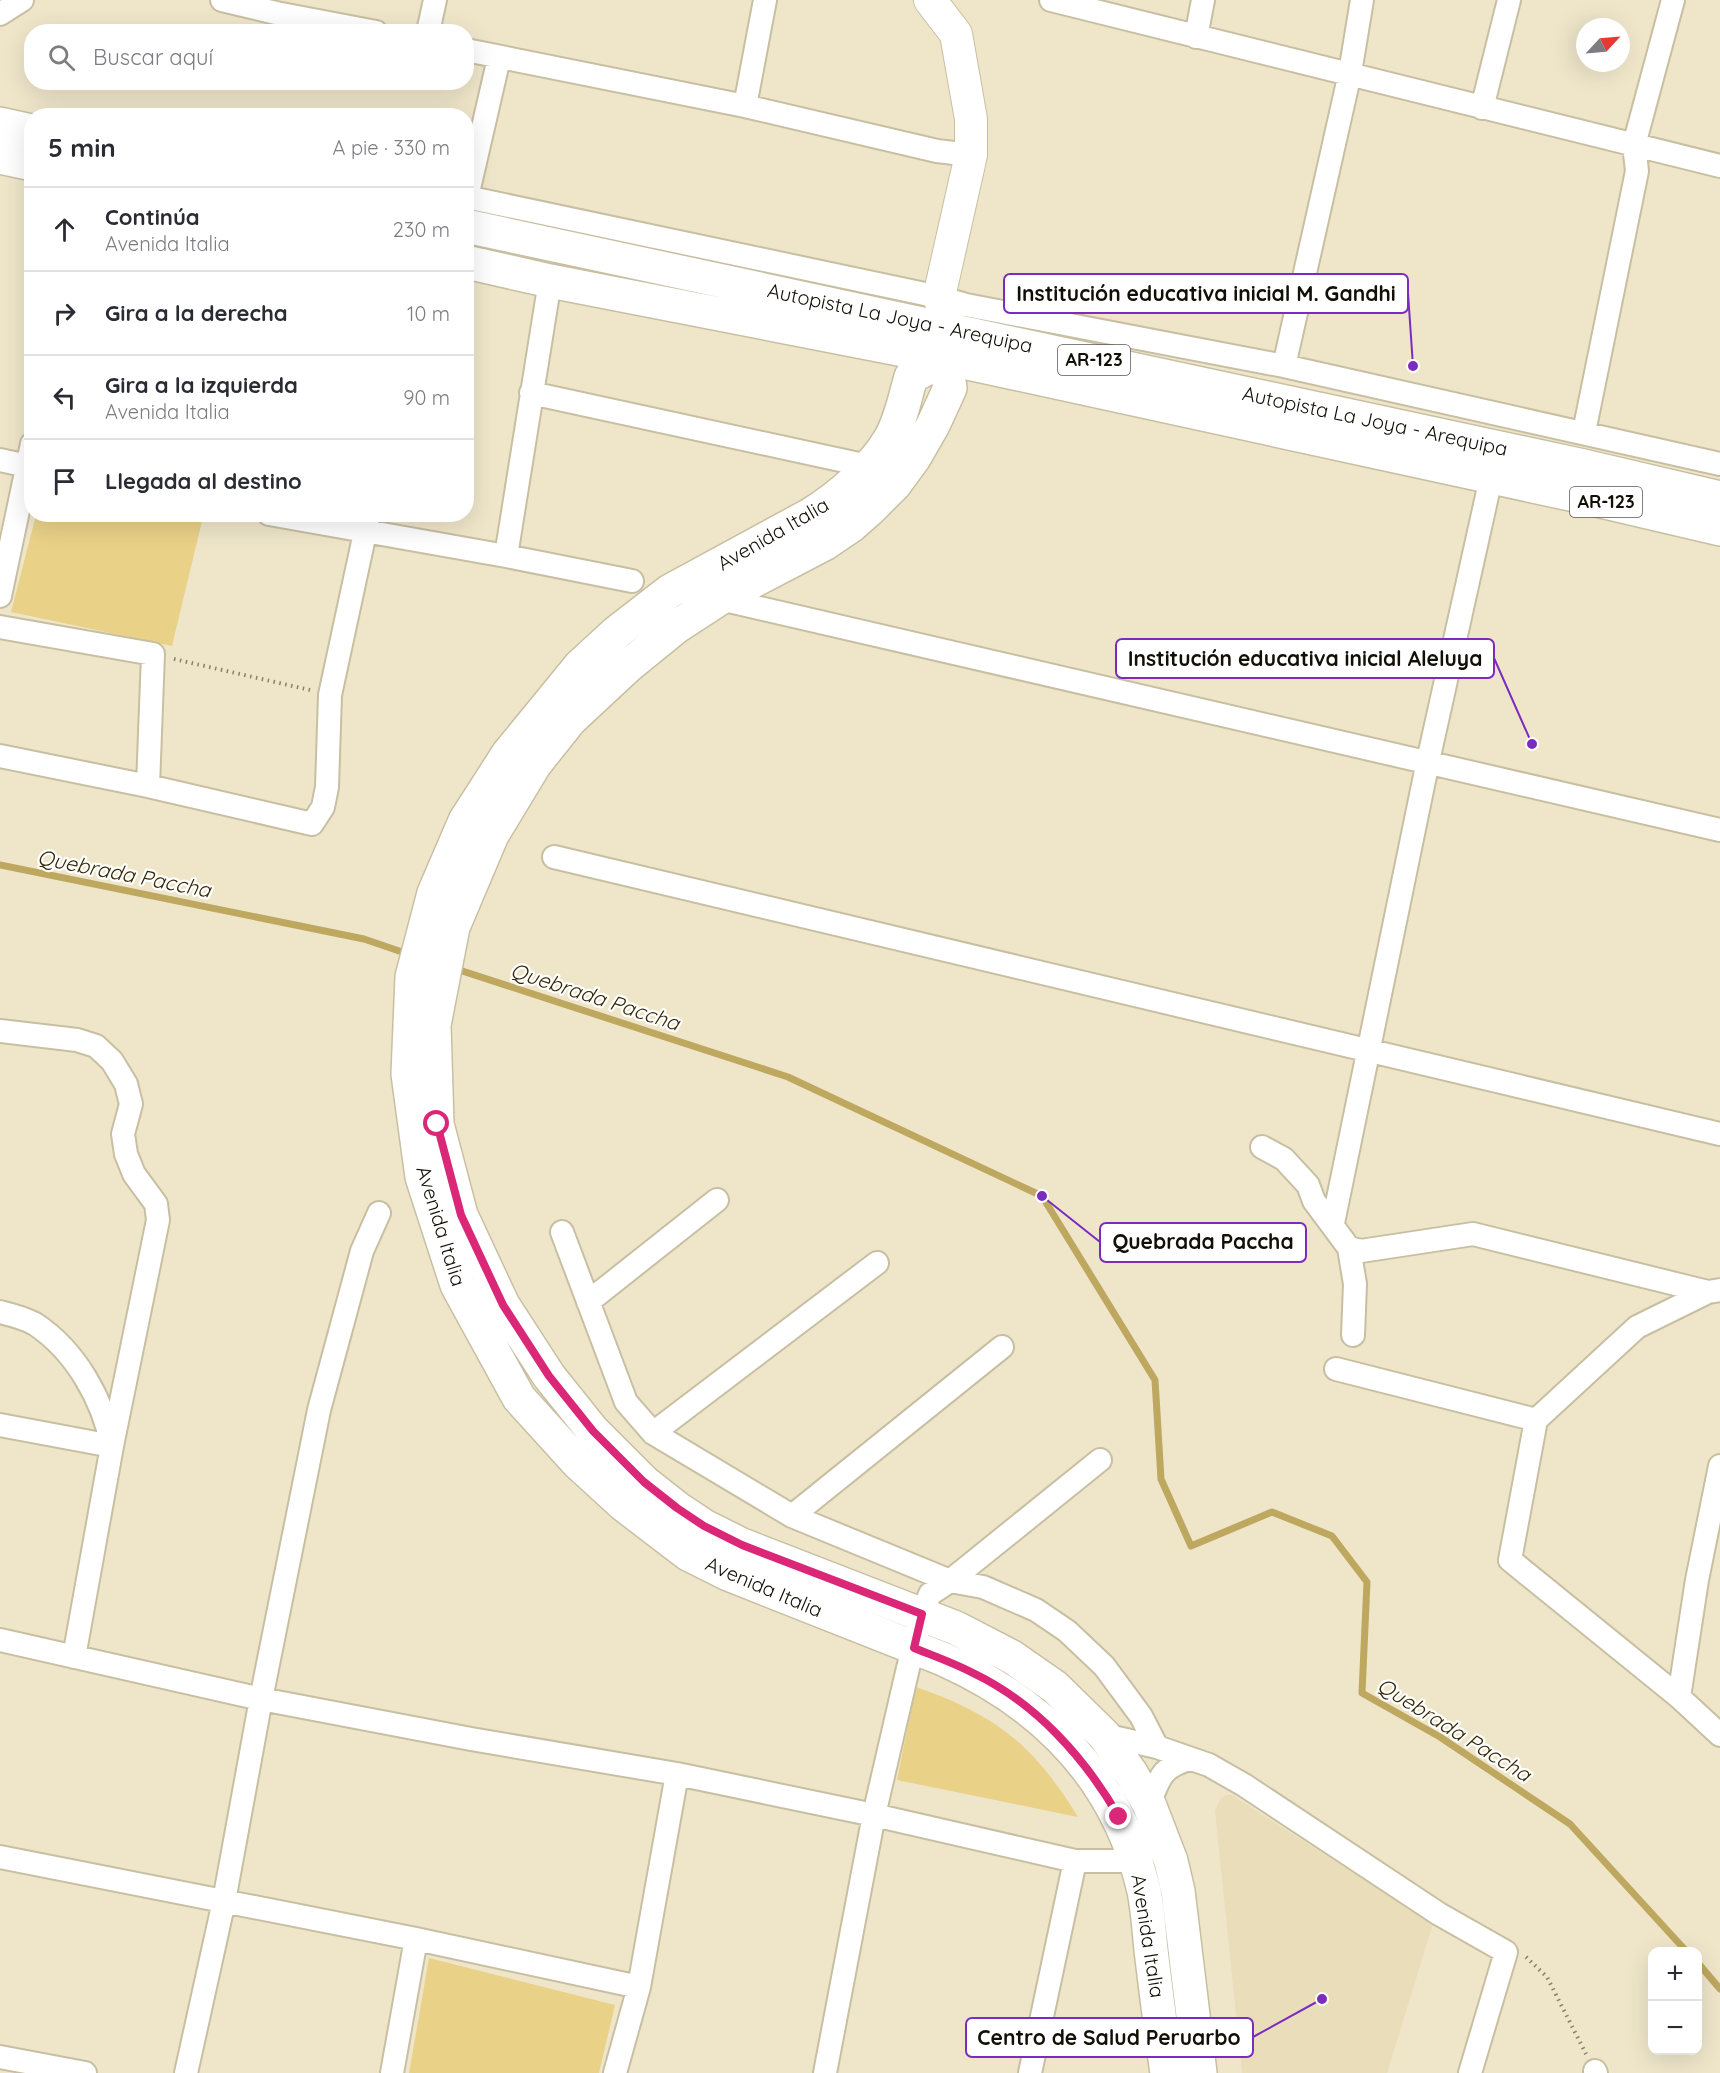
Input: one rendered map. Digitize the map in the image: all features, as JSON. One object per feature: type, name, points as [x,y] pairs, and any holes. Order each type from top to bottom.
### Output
[{"type":"main road","points":[[0,124],[24,129]]},
{"type":"main road","points":[[0,157],[24,162]]},
{"type":"main road","name":"Autopista La Joya - Arequipa","points":[[474,228],[950,322],[1720,498]]},
{"type":"main road","name":"Autopista La Joya - Arequipa","points":[[474,264],[550,281],[950,322],[1491,478],[1720,529]]},
{"type":"main road","name":"Avenida Italia","points":[[950,322],[911,377],[901,413],[890,438],[868,466],[838,496],[810,515],[670,591],[617,632],[580,666],[521,759],[453,927],[434,1025],[437,1124],[461,1215],[503,1305],[549,1376],[601,1438],[644,1482],[686,1514],[742,1545],[956,1628],[1012,1657],[1055,1687],[1104,1735],[1149,1804],[1171,1861],[1178,1891],[1200,2073]]},
{"type":"main road","name":"Avenida Italia","points":[[950,322],[950,388],[933,425],[914,458],[895,483],[852,525],[824,544],[719,599],[676,627],[628,666],[570,720],[521,759],[465,821],[435,893],[412,977],[408,1074],[422,1178],[457,1285],[519,1398],[577,1462],[616,1498],[688,1554],[729,1574],[975,1673],[999,1687],[1055,1732],[1102,1787],[1119,1817],[1136,1861],[1144,1894],[1167,2073]]},
{"type":"street","points":[[0,14],[22,0]]},
{"type":"street","points":[[222,0],[277,6],[346,24]]},
{"type":"street","points":[[430,24],[435,0]]},
{"type":"street","points":[[745,106],[765,0]]},
{"type":"street","points":[[930,0],[956,34],[971,119],[970,155],[950,322]]},
{"type":"street","points":[[1051,0],[1720,166]]},
{"type":"street","points":[[1196,37],[1203,0]]},
{"type":"street","points":[[1284,366],[1350,73],[1362,0]]},
{"type":"street","points":[[1482,108],[1509,0]]},
{"type":"street","points":[[1584,432],[1637,171],[1634,145],[1673,0]]},
{"type":"street","points":[[474,52],[745,106],[937,151],[970,155]]},
{"type":"street","points":[[474,167],[499,58]]},
{"type":"street","points":[[474,199],[950,322],[1284,366],[1720,464]]},
{"type":"street","points":[[506,556],[550,281]]},
{"type":"street","points":[[531,393],[868,466]]},
{"type":"street","points":[[0,460],[24,459]]},
{"type":"street","points":[[1333,1223],[1428,762],[1491,478]]},
{"type":"street","points":[[0,596],[24,486]]},
{"type":"street","points":[[0,756],[148,786],[312,824],[323,807],[327,787],[330,695],[368,523],[506,556],[632,581]]},
{"type":"street","points":[[670,591],[719,599],[1720,830]]},
{"type":"street","points":[[0,627],[153,654],[148,786]]},
{"type":"street","points":[[554,857],[1720,1134]]},
{"type":"street","points":[[0,1031],[77,1040],[96,1046],[112,1061],[126,1084],[131,1104],[123,1134],[126,1154],[134,1174],[156,1204],[158,1220],[112,1446],[74,1657]]},
{"type":"street","points":[[1262,1147],[1284,1159],[1308,1185],[1314,1201],[1350,1248],[1355,1284],[1353,1335]]},
{"type":"street","points":[[588,1302],[717,1200]]},
{"type":"street","points":[[186,2073],[224,1901],[261,1699],[320,1410],[363,1251],[379,1213]]},
{"type":"street","points":[[562,1232],[626,1402],[653,1433],[792,1516],[950,1581],[995,1591],[1036,1610],[1067,1631],[1104,1666],[1141,1716],[1157,1747]]},
{"type":"street","points":[[1350,1248],[1361,1251],[1473,1234],[1714,1291]]},
{"type":"street","points":[[653,1433],[877,1263]]},
{"type":"street","points":[[1714,1291],[1637,1328],[1536,1420],[1510,1560],[1678,1696],[1720,1735]]},
{"type":"street","points":[[0,1312],[34,1324],[65,1352],[82,1373],[98,1400],[107,1421],[112,1446]]},
{"type":"street","points":[[792,1516],[1002,1347]]},
{"type":"street","points":[[1336,1369],[1536,1420]]},
{"type":"street","points":[[0,1425],[112,1446]]},
{"type":"street","points":[[825,2073],[874,1815],[922,1614],[930,1594],[950,1581],[1100,1460]]},
{"type":"street","points":[[1678,1696],[1697,1580],[1720,1466]]},
{"type":"street","points":[[0,1640],[261,1699],[471,1739],[677,1774],[874,1815],[1075,1861],[1136,1861]]},
{"type":"street","points":[[1104,1735],[1157,1747],[1209,1765],[1244,1785],[1439,1914],[1506,1952],[1470,2073]]},
{"type":"street","points":[[1149,1804],[1161,1773],[1172,1764],[1189,1759]]},
{"type":"street","points":[[615,2073],[639,1987],[677,1774]]},
{"type":"street","points":[[0,1857],[416,1939],[639,1987]]},
{"type":"street","points":[[1030,2073],[1075,1861]]},
{"type":"street","points":[[392,2073],[416,1939]]},
{"type":"street","points":[[0,2056],[85,2073]]},
{"type":"path","points":[[153,654],[330,695]]},
{"type":"path","points":[[1506,1952],[1522,1954],[1548,1977],[1595,2072]]},
{"type":"shaded area","points":[[34,522],[202,522],[172,646],[11,612]]},
{"type":"shaded area","points":[[916,1687],[969,1709],[991,1721],[1010,1736],[1045,1770],[1078,1817],[897,1780]]},
{"type":"shaded area","points":[[1225,1795],[1232,1795],[1433,1924],[1387,2073],[1242,2073],[1215,1811],[1219,1801]]},
{"type":"shaded area","points":[[429,1958],[615,2005],[599,2073],[409,2073]]},
{"type":"waterway","name":"Quebrada Paccha","points":[[0,865],[364,939],[408,954]]},
{"type":"waterway","name":"Quebrada Paccha","points":[[453,968],[788,1077],[1042,1196],[1155,1380],[1161,1479],[1191,1546],[1272,1512],[1332,1536],[1367,1582],[1362,1693],[1440,1737],[1570,1824],[1682,1947]]},
{"type":"waterway","name":"Quebrada Paccha","points":[[1702,1968],[1720,1989]]},
{"type":"place","name":"Institución educativa inicial M. Gandhi","points":[[1413,366]]},
{"type":"place","name":"Institución educativa inicial Aleluya","points":[[1532,744]]},
{"type":"place","name":"Quebrada Paccha","points":[[1042,1196]]},
{"type":"place","name":"Centro de Salud Peruarbo","points":[[1322,1999]]},
{"type":"route","points":[[437,1124],[461,1215],[503,1305],[549,1376],[593,1431],[644,1482],[704,1526],[742,1545],[922,1614],[914,1648],[975,1673],[999,1687],[1036,1715],[1074,1752],[1102,1787],[1119,1817]]}]
